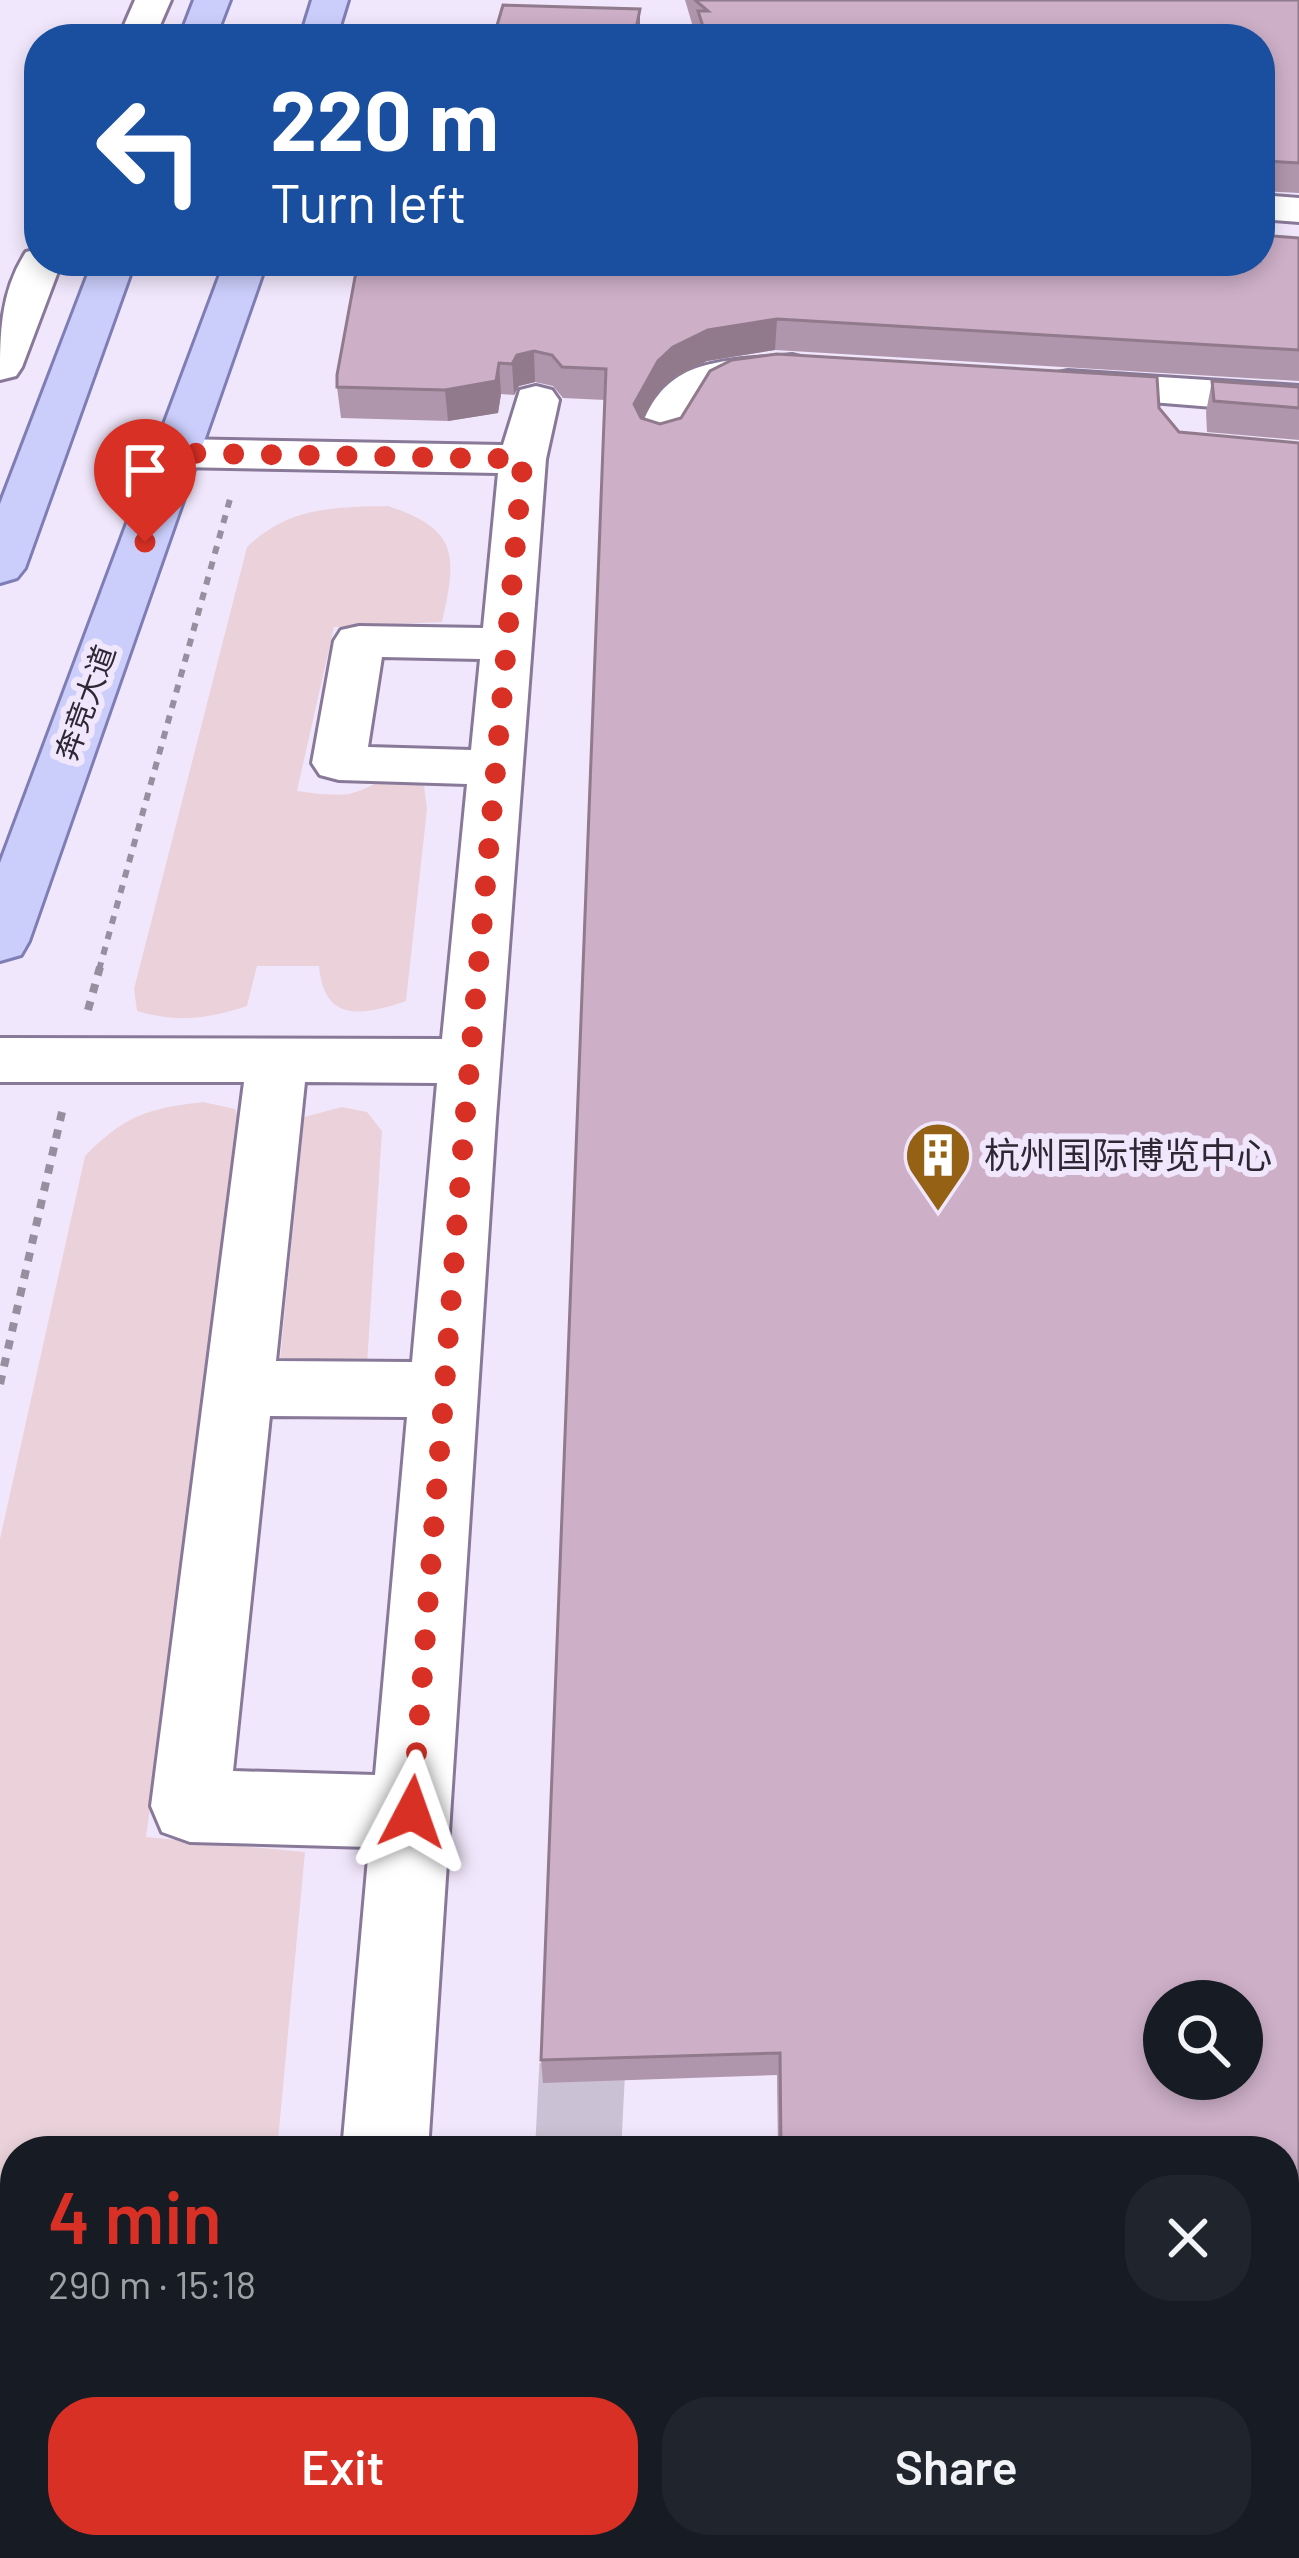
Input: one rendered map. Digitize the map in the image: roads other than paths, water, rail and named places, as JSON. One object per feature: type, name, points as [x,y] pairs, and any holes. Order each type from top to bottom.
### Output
[{"type":"main road","points":[[0,568],[108,276]]},
{"type":"main road","name":"奔竞大道","points":[[0,941],[241,276]]},
{"type":"street","points":[[0,367],[35,276]]},
{"type":"street","points":[[1299,375],[1042,367],[1178,414],[1299,400]]},
{"type":"street","points":[[661,437],[670,405],[710,376],[823,368]]},
{"type":"street","points":[[177,453],[242,454],[530,429],[470,1061],[386,2136]]},
{"type":"street","points":[[496,768],[339,763],[359,641],[507,644]]},
{"type":"street","points":[[0,1060],[470,1061]]},
{"type":"street","points":[[277,1060],[190,1806],[412,1812]]},
{"type":"street","points":[[239,1388],[444,1390]]},
{"type":"tunnel","points":[[579,2136],[586,1993]]},
{"type":"place","name":"杭州国际博览中心","points":[[938,1214]]}]
